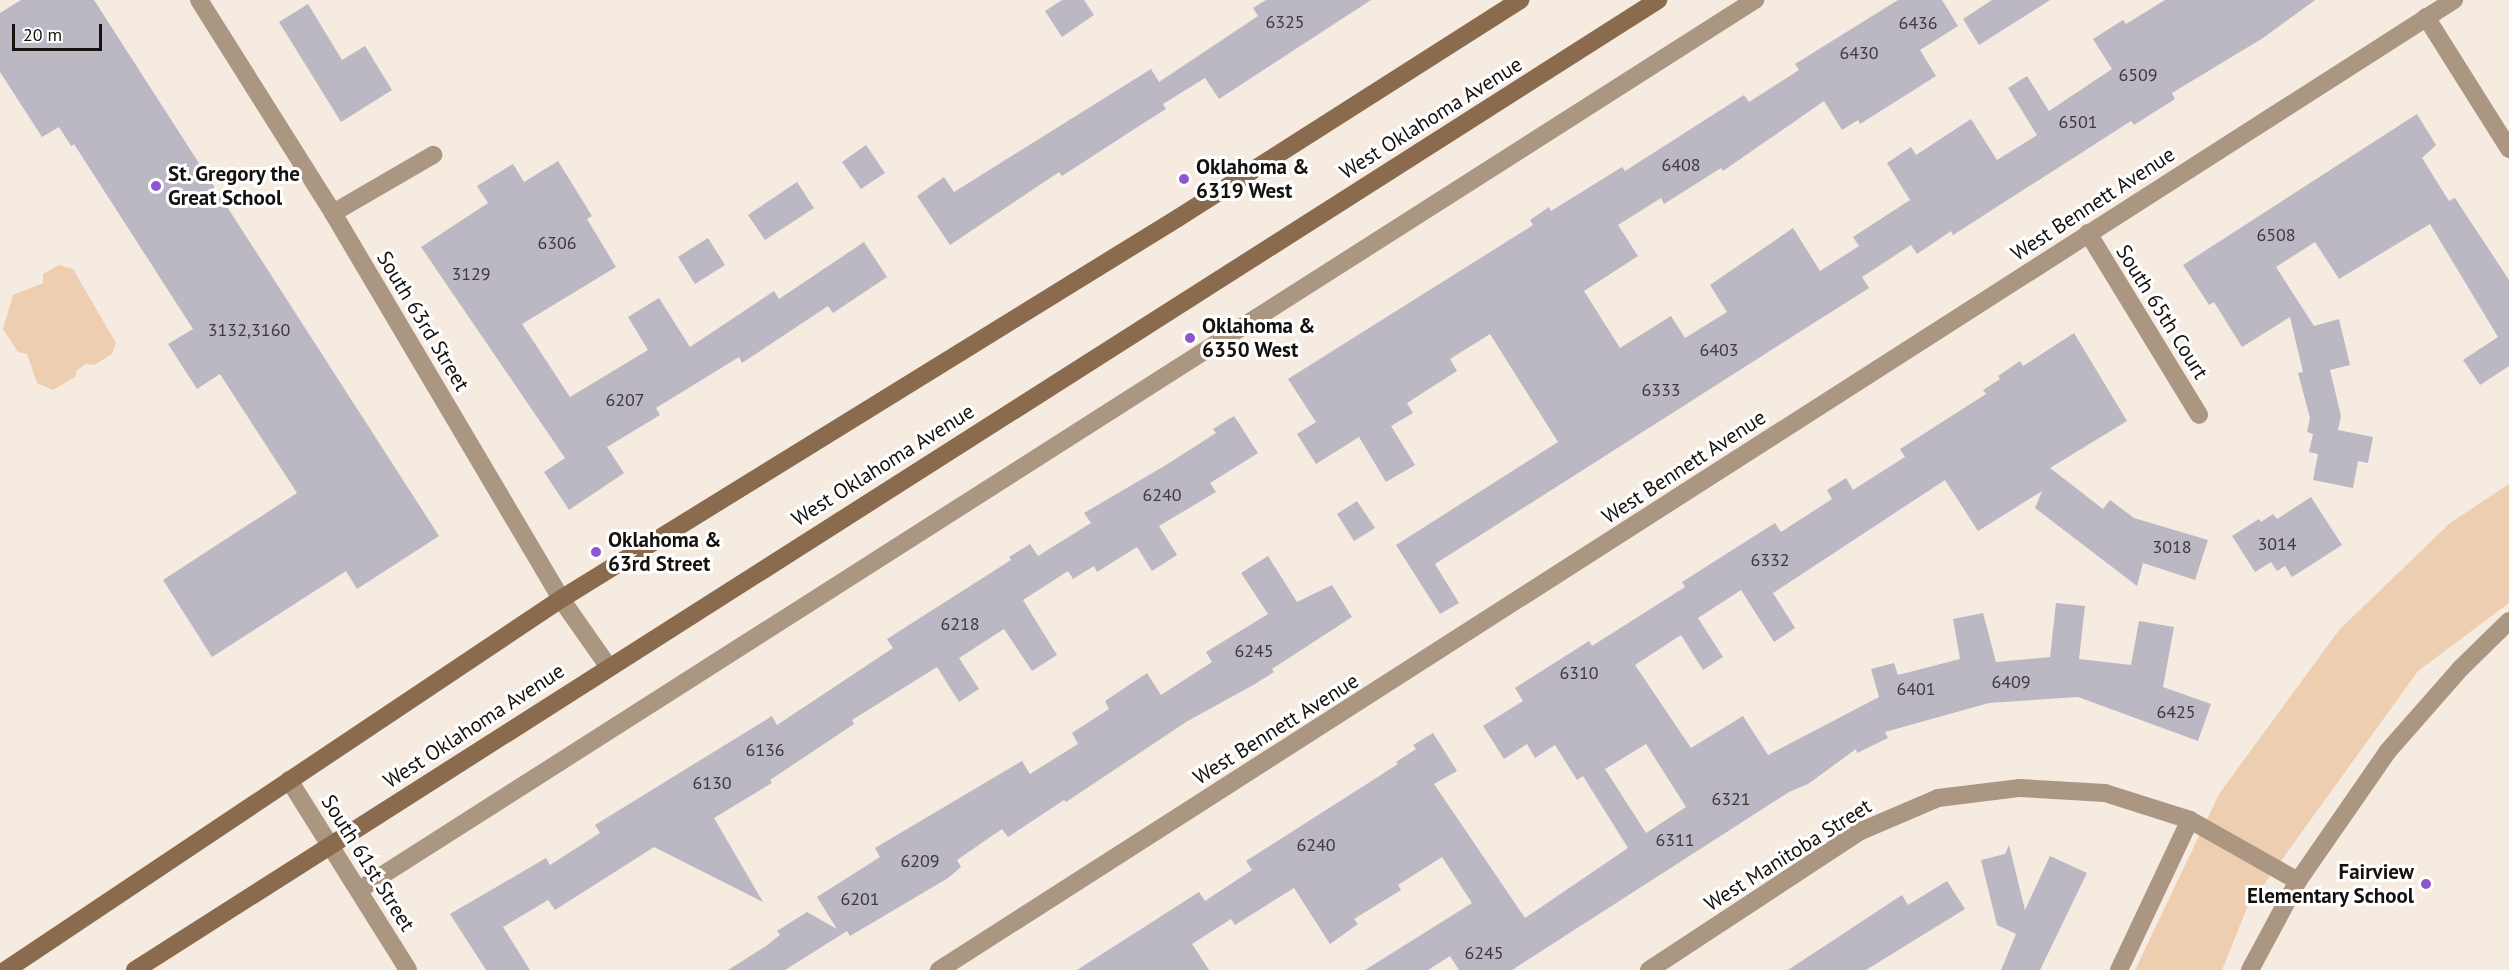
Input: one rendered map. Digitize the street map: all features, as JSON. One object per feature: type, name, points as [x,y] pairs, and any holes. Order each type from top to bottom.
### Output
[{"type":"main road","points":[[6,970],[561,598],[1188,212],[1520,0]]},
{"type":"main road","name":"West Oklahoma Avenue","points":[[135,970],[608,666],[1658,0]]},
{"type":"street","name":"South 63rd Street","points":[[199,0],[333,213],[561,598],[608,666]]},
{"type":"street","points":[[359,890],[1755,0]]},
{"type":"street","name":"West Bennett Avenue","points":[[939,970],[2454,0]]},
{"type":"street","points":[[2426,17],[2509,149]]},
{"type":"street","points":[[333,213],[433,155]]},
{"type":"street","name":"South 65th Court","points":[[2088,233],[2199,415]]},
{"type":"street","points":[[2250,970],[2298,881],[2388,751],[2460,668],[2509,621]]},
{"type":"street","name":"South 61st Street","points":[[289,780],[408,970]]},
{"type":"street","name":"West Manitoba Street","points":[[1649,970],[1861,831],[1938,798],[2020,788],[2105,793],[2190,820],[2298,881]]},
{"type":"street","points":[[2119,970],[2190,820]]},
{"type":"shaded area","points":[[59,265],[73,269],[116,343],[112,354],[94,365],[86,364],[77,370],[75,377],[53,390],[37,383],[27,354],[18,352],[3,329],[13,295],[43,283],[43,274]]},
{"type":"shaded area","points":[[2509,484],[2509,603],[2418,671],[2247,908],[2222,970],[2135,970],[2219,794],[2339,630],[2450,523]]},
{"type":"building","points":[[21,0],[94,0],[439,536],[357,589],[346,571],[212,657],[163,580],[297,493],[220,374],[197,389],[168,344],[193,329],[74,144],[71,146],[59,127],[42,137],[0,72],[0,13]]},
{"type":"building","points":[[1062,0],[1084,0],[1094,15],[1062,37],[1045,11]]},
{"type":"building","points":[[1266,0],[1371,0],[1219,99],[1205,78],[1163,104],[1166,109],[1062,176],[1059,172],[950,245],[917,196],[944,177],[954,192],[1151,69],[1159,82],[1258,16],[1253,8]]},
{"type":"building","points":[[1898,0],[1942,0],[1958,26],[1920,50],[1936,76],[1860,124],[1858,120],[1842,130],[1824,101],[1723,171],[1721,168],[1664,204],[1661,198],[1618,225],[1638,256],[1584,291],[1620,348],[1671,316],[1685,338],[1727,312],[1710,285],[1793,228],[1820,271],[1859,246],[1853,237],[1910,200],[1887,163],[1911,147],[1916,155],[1971,119],[1997,160],[2037,135],[2008,88],[2027,76],[2049,111],[2112,69],[2093,39],[2123,20],[2126,24],[2165,0],[2315,0],[2263,38],[2172,93],[2175,99],[2134,125],[2131,121],[1953,235],[1951,231],[1917,254],[1911,245],[1862,277],[1869,288],[1435,564],[1459,603],[1440,614],[1396,545],[1558,442],[1490,334],[1450,359],[1457,371],[1407,403],[1413,413],[1391,426],[1415,465],[1386,482],[1359,437],[1316,464],[1297,434],[1316,422],[1288,379],[1533,225],[1530,220],[1549,207],[1551,211],[1622,167],[1625,171],[1744,95],[1749,102],[1799,70],[1795,64]]},
{"type":"building","points":[[1992,0],[2050,0],[1979,45],[1963,19]]},
{"type":"building","points":[[308,4],[342,60],[365,46],[392,90],[341,122],[279,22]]},
{"type":"building","points":[[2417,114],[2436,145],[2422,158],[2449,201],[2455,198],[2509,280],[2509,366],[2480,385],[2463,360],[2498,337],[2430,224],[2339,279],[2315,242],[2276,267],[2314,326],[2339,319],[2350,365],[2330,370],[2341,416],[2338,430],[2373,437],[2368,463],[2358,461],[2353,488],[2313,480],[2318,454],[2309,452],[2313,434],[2307,432],[2310,418],[2298,373],[2303,372],[2290,317],[2242,347],[2214,302],[2209,305],[2183,265]]},
{"type":"building","points":[[866,145],[885,173],[861,189],[842,162]]},
{"type":"building","points":[[558,161],[592,216],[587,219],[616,267],[522,324],[570,397],[648,350],[628,317],[659,298],[690,347],[774,291],[779,299],[864,242],[887,277],[833,313],[828,306],[742,363],[739,357],[656,408],[660,415],[607,447],[624,473],[569,510],[544,472],[565,458],[421,247],[488,203],[477,186],[513,164],[524,182]]},
{"type":"building","points":[[797,182],[814,208],[765,240],[748,215]]},
{"type":"building","points":[[708,238],[725,265],[695,284],[678,257]]},
{"type":"building","points":[[2074,333],[2127,421],[2050,468],[2103,509],[2110,500],[2134,518],[2208,540],[2195,580],[2143,563],[2137,586],[2035,508],[2042,491],[1978,531],[1945,480],[1773,593],[1795,628],[1774,642],[1741,590],[1698,618],[1723,657],[1703,670],[1681,635],[1635,665],[1691,748],[1743,716],[1768,755],[1879,697],[1871,669],[1894,663],[1898,675],[1960,659],[1953,619],[1983,613],[1996,662],[2050,657],[2056,603],[2085,606],[2079,659],[2131,665],[2139,621],[2174,627],[2163,687],[2211,704],[2198,741],[2078,697],[1989,703],[1885,732],[1888,738],[1857,753],[1856,749],[1808,784],[1789,792],[1512,970],[1459,970],[1450,956],[1428,970],[1365,970],[1472,903],[1442,857],[1398,885],[1401,890],[1354,919],[1358,924],[1330,944],[1294,888],[1235,925],[1231,919],[1192,944],[1209,970],[1077,970],[1199,892],[1205,901],[1252,870],[1246,861],[1398,764],[1396,762],[1416,749],[1413,745],[1433,733],[1457,771],[1434,784],[1525,918],[1628,848],[1583,776],[1577,780],[1555,745],[1535,758],[1527,744],[1504,759],[1483,726],[1523,701],[1515,688],[1589,641],[1592,646],[1685,587],[1682,582],[1775,523],[1781,532],[1832,499],[1827,490],[1846,478],[1853,490],[1905,457],[1900,449],[1986,394],[1983,390],[2000,379],[1998,376],[2020,361],[2023,366]],"holes":[[[1646,744],[1686,807],[1646,833],[1605,769]]]},
{"type":"building","points":[[1234,416],[1258,453],[1210,483],[1216,492],[1159,526],[1177,555],[1152,571],[1137,547],[1097,572],[1094,566],[1073,579],[1068,571],[1023,600],[1057,655],[1032,671],[1004,629],[959,658],[979,689],[959,702],[937,667],[852,720],[854,724],[770,780],[772,783],[714,818],[763,902],[654,847],[555,910],[548,900],[503,927],[530,970],[486,970],[450,914],[546,858],[550,865],[600,833],[595,825],[772,716],[777,725],[893,648],[887,639],[1011,560],[1009,557],[1030,544],[1038,556],[1091,523],[1084,513],[1216,433],[1213,429]]},
{"type":"building","points":[[2311,497],[2342,545],[2292,577],[2285,566],[2277,571],[2271,562],[2255,572],[2232,536],[2259,519],[2261,522],[2273,514],[2277,519]]},
{"type":"building","points":[[1357,501],[1375,528],[1354,541],[1337,514]]},
{"type":"building","points":[[1268,556],[1297,602],[1332,585],[1352,617],[1272,669],[1274,672],[1186,722],[1066,802],[1064,800],[1008,837],[1002,829],[957,860],[961,867],[948,878],[850,936],[847,931],[785,970],[728,970],[766,946],[780,935],[777,931],[807,912],[837,929],[817,897],[880,857],[875,848],[1022,761],[1030,774],[1078,744],[1072,733],[1109,709],[1105,701],[1147,673],[1161,695],[1212,662],[1206,652],[1268,614],[1241,573]]},
{"type":"building","points":[[2009,845],[2025,910],[2050,856],[2087,873],[2040,970],[2001,970],[2016,934],[1997,925],[1981,860],[2005,854]]},
{"type":"building","points":[[1947,881],[1965,909],[1866,970],[1788,970],[1902,895],[1908,905]]},
{"type":"place","name":"Oklahoma & 6319 West","points":[[1184,179]]},
{"type":"place","name":"St. Gregory the Great School","points":[[156,186]]},
{"type":"place","name":"Oklahoma & 6350 West","points":[[1190,338]]},
{"type":"place","name":"Oklahoma & 63rd Street","points":[[596,552]]},
{"type":"place","name":"Fairview Elementary School","points":[[2426,884]]}]
